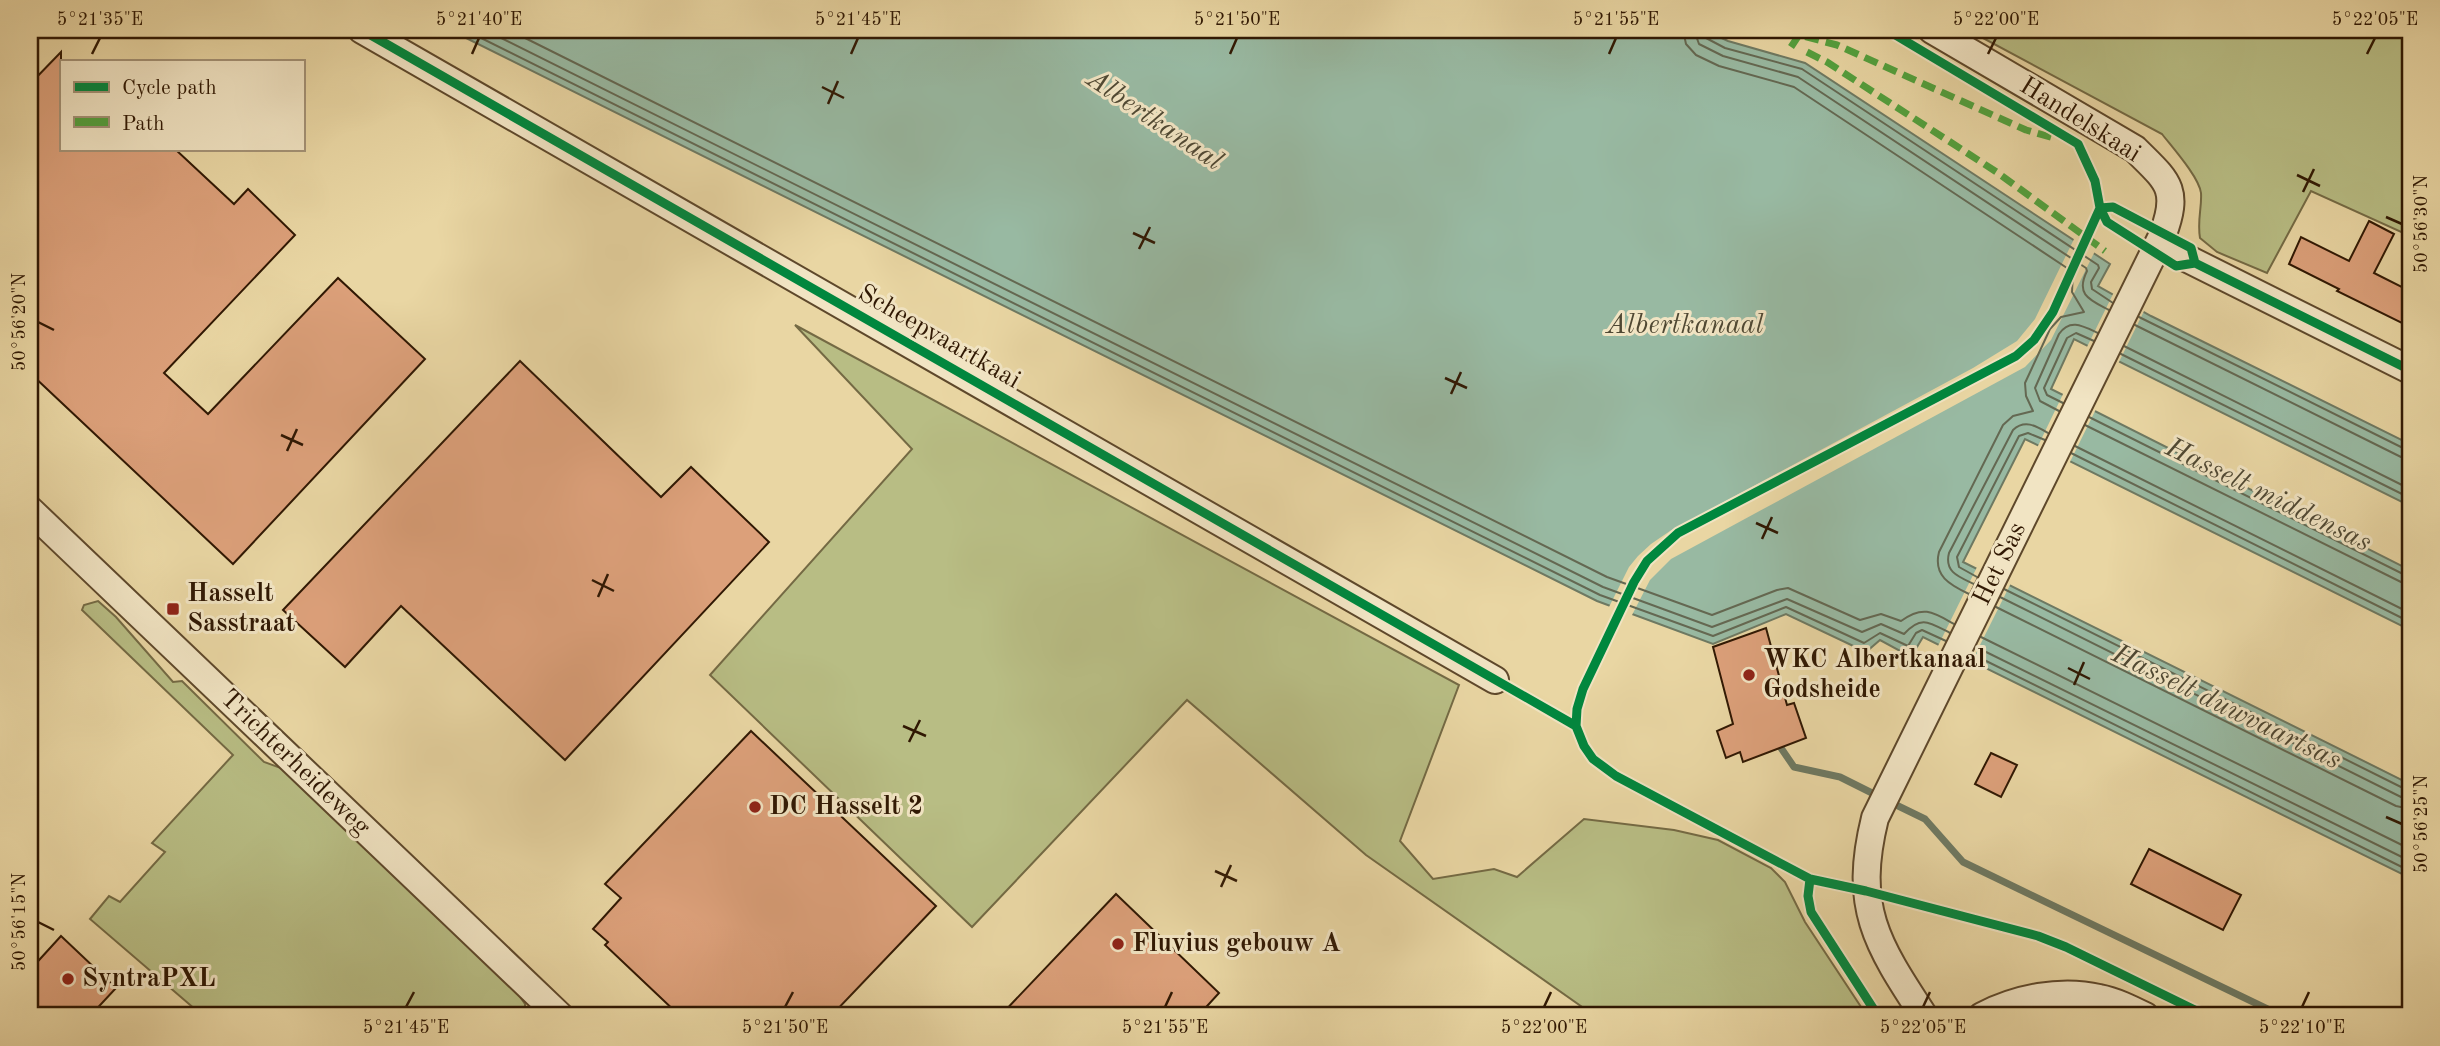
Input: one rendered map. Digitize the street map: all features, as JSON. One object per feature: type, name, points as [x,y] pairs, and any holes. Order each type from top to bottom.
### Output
[{"type":"street","name":"Scheepvaartkaai","points":[[362,30],[1495,680]]},
{"type":"street","name":"Handelskaai","points":[[1932,30],[2134,149],[2160,174],[2172,196],[2171,213],[2158,244]]},
{"type":"street","name":"Het Sas","points":[[1924,1016],[1889,964],[1873,929],[1866,891],[1868,844],[1875,818],[2158,244]]},
{"type":"street","points":[[2158,244],[2410,370]]},
{"type":"street","name":"Trichterheideweg","points":[[30,510],[561,1016]]},
{"type":"street","points":[[1982,1016],[2024,999],[2066,995],[2100,998],[2145,1016]]},
{"type":"green space","points":[[1968,30],[2390,30],[2410,37],[2410,236],[2311,191],[2267,273],[2217,252],[2200,238],[2199,186],[2185,162],[2162,134]]},
{"type":"green space","points":[[795,325],[1459,685],[1400,841],[1433,879],[1494,869],[1517,877],[1584,819],[1674,830],[1718,840],[1771,868],[1785,882],[1805,922],[1867,1016],[1595,1016],[1366,855],[1187,700],[972,927],[710,675],[912,449]]},
{"type":"green space","points":[[98,601],[116,617],[173,682],[182,681],[264,762],[281,768],[503,972],[525,1004],[525,1016],[203,1016],[90,919],[109,896],[120,902],[165,852],[152,843],[233,755],[82,610],[84,605]]},
{"type":"water","name":"Albertkanaal","points":[[450,30],[1704,30],[1728,41],[1805,63],[2110,264],[2098,286],[2151,316],[2410,444],[2410,506],[2074,339],[2051,389],[2410,570],[2410,630],[2025,439],[1963,562],[2410,784],[2410,878],[1923,637],[1911,657],[1880,640],[1866,652],[1786,614],[1713,644],[1597,601]]},
{"type":"pier","points":[[2075,237],[2095,251],[2051,340],[2025,367],[1671,559],[1650,580],[1631,617],[1608,609],[1629,567],[1651,544],[1670,531],[1973,368],[2017,341],[2035,319]]},
{"type":"pier","points":[[2114,292],[2145,309],[2118,364],[2086,349]]},
{"type":"pier","points":[[2064,392],[2096,409],[2069,464],[2037,448]]},
{"type":"pier","points":[[1978,565],[2012,581],[1970,665],[1937,648]]},
{"type":"building","points":[[61,52],[60,150],[176,150],[234,204],[248,189],[295,235],[164,373],[208,414],[338,278],[425,359],[233,564],[30,373],[30,84]]},
{"type":"building","points":[[2369,221],[2394,234],[2374,273],[2410,291],[2410,327],[2289,264],[2301,237],[2349,261]]},
{"type":"building","points":[[520,361],[661,497],[691,467],[769,542],[565,760],[401,606],[345,667],[283,610]]},
{"type":"building","name":"WKC Albertkanaal Godsheide","points":[[1766,628],[1787,705],[1794,703],[1806,738],[1743,762],[1740,752],[1726,758],[1717,731],[1733,724],[1713,647]]},
{"type":"building","name":"DC Hasselt 2","points":[[751,731],[936,906],[831,1016],[680,1016],[605,945],[608,942],[593,929],[621,898],[605,884]]},
{"type":"building","points":[[1991,753],[2017,765],[2001,797],[1975,784]]},
{"type":"building","points":[[2149,849],[2241,895],[2223,930],[2131,884]]},
{"type":"building","name":"Fluvius gebouw A","points":[[1116,894],[1219,993],[1198,1016],[1000,1016]]},
{"type":"building","name":"SyntraPXL","points":[[61,936],[116,988],[90,1016],[30,1016],[30,970]]},
{"type":"waterway","points":[[1781,748],[1794,767],[1840,777],[1880,797]]},
{"type":"waterway","points":[[1890,802],[1925,819],[1963,862],[2282,1016]]},
{"type":"marked path","points":[[1791,47],[1799,35],[1837,45],[2026,130],[2057,139]]},
{"type":"marked path","points":[[1807,52],[1827,62],[1998,173],[2105,251]]},
{"type":"cycle path","points":[[362,30],[1576,726]]},
{"type":"cycle path","points":[[1887,30],[2078,144],[2095,181],[2100,208],[2107,222],[2176,266],[2195,263]]},
{"type":"cycle path","points":[[2100,208],[2113,207],[2191,248],[2195,263]]},
{"type":"cycle path","points":[[2100,208],[2053,312],[2034,340],[2016,356],[1678,533],[1647,561],[1634,582],[1583,689],[1577,709],[1576,726],[1593,759],[1616,776],[1810,879],[2038,936],[2207,1016]]},
{"type":"cycle path","points":[[2195,263],[2410,370]]},
{"type":"cycle path","points":[[1810,879],[1808,896],[1811,912],[1878,1016]]},
{"type":"place","name":"Hasselt Sasstraat","points":[[173,609]]},
{"type":"place","name":"WKC Albertkanaal Godsheide","points":[[1749,675]]},
{"type":"place","name":"DC Hasselt 2","points":[[755,807]]},
{"type":"place","name":"Fluvius gebouw A","points":[[1118,944]]},
{"type":"place","name":"SyntraPXL","points":[[68,979]]},
{"type":"water label","name":"Hasselt middensas","points":[[2268,496]]},
{"type":"water label","name":"Hasselt duwvaartsas","points":[[2226,708]]}]
